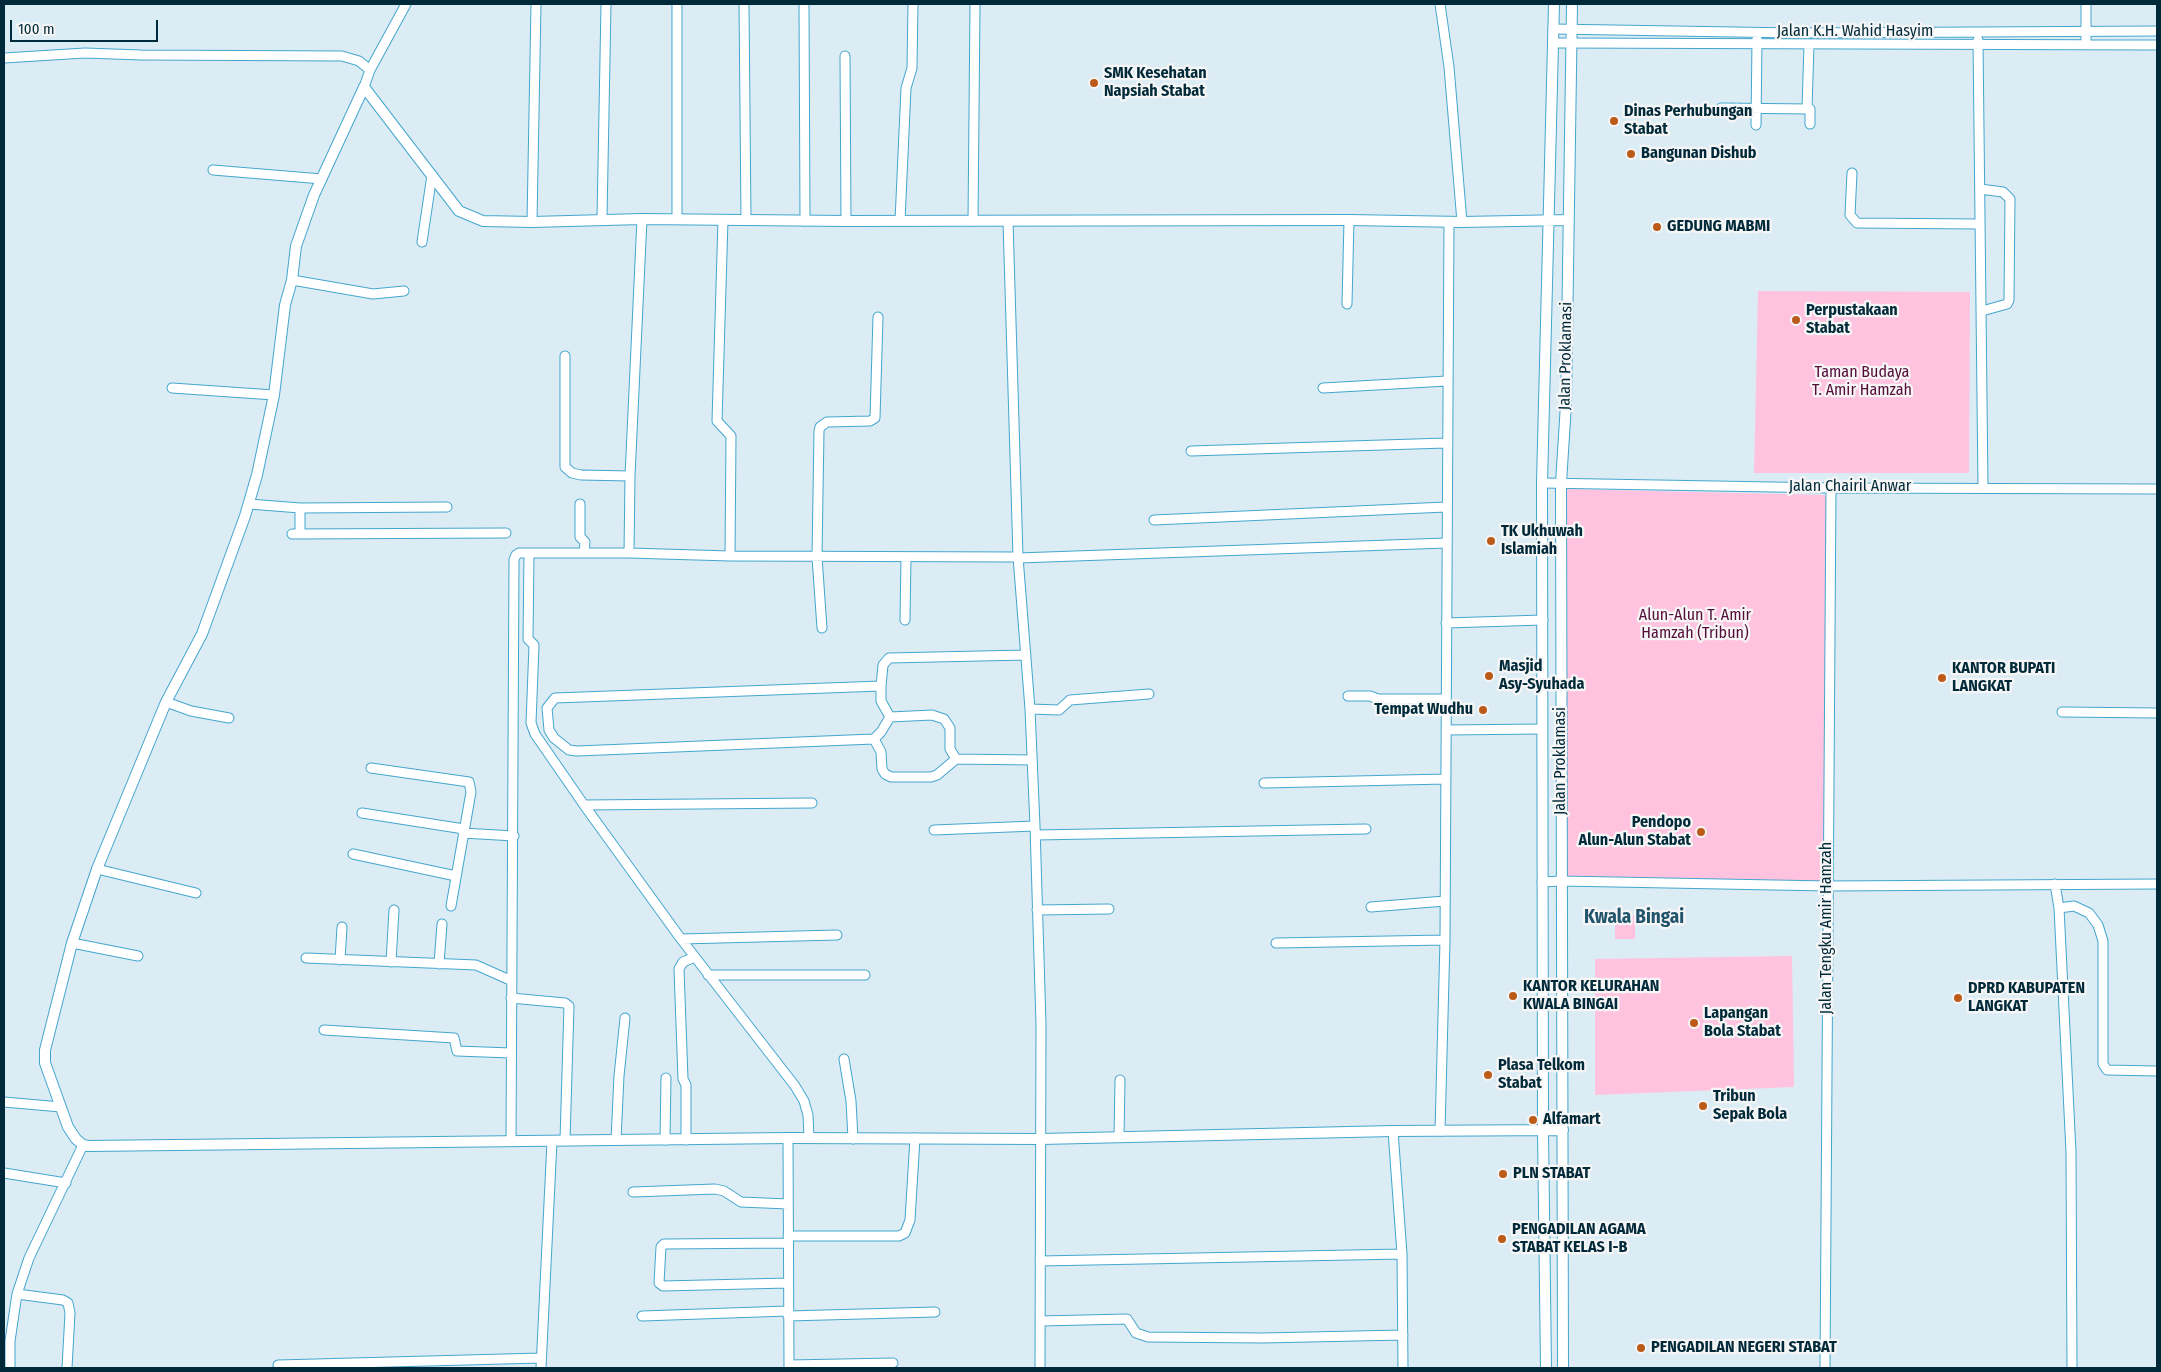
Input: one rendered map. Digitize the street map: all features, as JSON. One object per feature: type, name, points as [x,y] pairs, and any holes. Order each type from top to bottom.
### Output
[{"type":"street","points":[[406,4],[370,70],[314,195],[296,246],[292,280],[285,305],[274,395],[257,475],[232,557],[202,634],[166,702],[97,868],[72,943],[45,1050],[45,1063],[68,1128],[76,1140],[83,1145],[788,1138],[1041,1139],[1393,1131],[1564,1130]]},
{"type":"street","points":[[532,222],[536,4]]},
{"type":"street","points":[[602,219],[606,4]]},
{"type":"street","points":[[677,4],[677,219]]},
{"type":"street","points":[[744,4],[746,219]]},
{"type":"street","points":[[804,4],[805,221]]},
{"type":"street","points":[[900,221],[906,88],[912,68],[913,4]]},
{"type":"street","points":[[972,221],[975,4]]},
{"type":"street","points":[[1440,4],[1449,66],[1462,222]]},
{"type":"street","name":"Jalan Proklamasi","points":[[1546,1368],[1543,1131],[1542,483],[1554,4]]},
{"type":"street","name":"Jalan Proklamasi","points":[[1563,1368],[1562,483],[1566,404],[1572,4]]},
{"type":"street","points":[[2086,4],[2086,44]]},
{"type":"street","name":"Jalan K.H. Wahid Hasyim","points":[[1553,29],[1757,32],[2157,31]]},
{"type":"street","points":[[1756,125],[1757,32]]},
{"type":"street","points":[[1978,32],[1983,487]]},
{"type":"street","name":"Jalan K.H. Wahid Hasyim","points":[[1554,43],[2157,45]]},
{"type":"street","points":[[1807,109],[1809,44]]},
{"type":"street","points":[[4,58],[85,53],[342,56],[359,60],[370,70]]},
{"type":"street","points":[[845,56],[846,221]]},
{"type":"street","points":[[364,87],[458,211],[483,221],[746,219],[805,221],[1349,220],[1462,222],[1568,220]]},
{"type":"street","points":[[1721,108],[1810,109],[1810,124]]},
{"type":"street","points":[[213,170],[322,179]]},
{"type":"street","points":[[1852,173],[1850,215],[1858,223],[1980,224]]},
{"type":"street","points":[[422,242],[432,175]]},
{"type":"street","points":[[1980,189],[2003,192],[2010,199],[2009,300],[2007,304],[1982,312]]},
{"type":"street","points":[[629,553],[630,476],[642,219]]},
{"type":"street","points":[[724,220],[718,421],[731,436],[730,556]]},
{"type":"street","points":[[1348,304],[1349,220]]},
{"type":"street","points":[[1008,221],[1018,558],[1030,709],[1036,831],[1041,1024],[1040,1368]]},
{"type":"street","points":[[1440,1131],[1445,940],[1446,443],[1449,222]]},
{"type":"street","points":[[292,280],[374,294],[404,290]]},
{"type":"street","points":[[822,628],[818,556],[820,427],[827,422],[870,421],[876,418],[878,317]]},
{"type":"street","points":[[565,356],[565,467],[572,473],[581,475],[630,476]]},
{"type":"street","points":[[1323,388],[1447,381]]},
{"type":"street","points":[[172,388],[274,395]]},
{"type":"street","points":[[1191,451],[1446,443]]},
{"type":"street","name":"Jalan Chairil Anwar","points":[[1542,483],[1831,488],[2157,489]]},
{"type":"street","name":"Jalan Tengku Amir Hamzah","points":[[1825,1368],[1831,488]]},
{"type":"street","points":[[249,504],[300,508],[447,507]]},
{"type":"street","points":[[580,504],[580,537],[585,542],[584,553]]},
{"type":"street","points":[[1154,520],[1446,507]]},
{"type":"street","points":[[300,508],[296,534],[506,533]]},
{"type":"street","points":[[511,1141],[514,560],[525,553],[1018,558],[1446,543]]},
{"type":"street","points":[[525,553],[528,639],[534,645],[531,723],[535,734],[543,748],[681,939],[690,959],[708,975],[795,1086],[804,1101],[808,1115],[809,1138]]},
{"type":"street","points":[[905,620],[906,557]]},
{"type":"street","points":[[1446,623],[1543,620]]},
{"type":"street","points":[[890,717],[882,701],[881,686],[882,665],[889,658],[1026,655]]},
{"type":"street","points":[[881,686],[554,698],[547,708],[549,730],[554,738],[569,750],[577,751],[874,739],[882,732],[890,717]]},
{"type":"street","points":[[1030,709],[1059,710],[1070,700],[1149,694]]},
{"type":"street","points":[[1348,696],[1370,696],[1378,700],[1446,699]]},
{"type":"street","points":[[166,702],[192,711],[229,718]]},
{"type":"street","points":[[2062,712],[2157,713]]},
{"type":"street","points":[[890,717],[932,715],[944,719],[950,728],[950,750],[956,759]]},
{"type":"street","points":[[1446,730],[1542,729]]},
{"type":"street","points":[[874,739],[881,752],[882,769],[890,777],[931,777],[937,775],[956,759],[1032,760]]},
{"type":"street","points":[[371,768],[469,782],[471,792],[451,906]]},
{"type":"street","points":[[1264,783],[1446,779]]},
{"type":"street","points":[[584,805],[812,803]]},
{"type":"street","points":[[362,813],[464,831],[514,836]]},
{"type":"street","points":[[934,830],[1366,830]]},
{"type":"street","points":[[353,854],[456,876]]},
{"type":"street","points":[[97,868],[196,893]]},
{"type":"street","points":[[1542,882],[1828,886],[2157,884]]},
{"type":"street","points":[[2055,884],[2059,908],[2071,1152],[2072,1368]]},
{"type":"street","points":[[1371,907],[1445,901]]},
{"type":"street","points":[[2059,908],[2074,906],[2089,914],[2098,926],[2103,940],[2103,1064],[2107,1070],[2157,1071]]},
{"type":"street","points":[[1037,910],[1109,909]]},
{"type":"street","points":[[391,962],[394,910]]},
{"type":"street","points":[[439,964],[442,924]]},
{"type":"street","points":[[340,960],[342,927]]},
{"type":"street","points":[[681,939],[837,935]]},
{"type":"street","points":[[1276,943],[1445,940]]},
{"type":"street","points":[[72,943],[138,956]]},
{"type":"street","points":[[306,958],[476,965],[512,981]]},
{"type":"street","points":[[686,1140],[686,1085],[683,1079],[679,970],[690,959]]},
{"type":"street","points":[[708,975],[865,975]]},
{"type":"street","points":[[511,998],[565,1003],[569,1006],[565,1140]]},
{"type":"street","points":[[616,1140],[619,1076],[625,1018]]},
{"type":"street","points":[[324,1030],[454,1038],[457,1051],[511,1053]]},
{"type":"street","points":[[844,1059],[851,1101],[853,1139]]},
{"type":"street","points":[[665,1140],[666,1078]]},
{"type":"street","points":[[1119,1137],[1120,1080]]},
{"type":"street","points":[[4,1102],[61,1107]]},
{"type":"street","points":[[1393,1131],[1402,1254],[1403,1368]]},
{"type":"street","points":[[788,1138],[788,1283],[793,1366],[893,1363]]},
{"type":"street","points":[[788,1283],[663,1286],[659,1283],[661,1247],[664,1244],[899,1236],[905,1233],[910,1220],[915,1138]]},
{"type":"street","points":[[541,1368],[552,1140]]},
{"type":"street","points":[[10,1368],[7,1341],[17,1294],[29,1258],[83,1145]]},
{"type":"street","points":[[4,1173],[66,1183]]},
{"type":"street","points":[[633,1192],[715,1189],[724,1191],[741,1202],[788,1204]]},
{"type":"street","points":[[1040,1261],[1402,1254]]},
{"type":"street","points":[[17,1294],[63,1300],[68,1303],[70,1313],[67,1368]]},
{"type":"street","points":[[642,1316],[935,1312]]},
{"type":"street","points":[[1040,1321],[1127,1319],[1136,1333],[1148,1337],[1263,1338],[1403,1335]]},
{"type":"street","points":[[278,1365],[542,1358]]},
{"type":"green space","name":"Taman Budaya T. Amir Hamzah","points":[[1758,291],[1970,292],[1969,473],[1754,473]]},
{"type":"green space","name":"Alun-Alun T. Amir Hamzah (Tribun)","points":[[1563,489],[1829,495],[1825,884],[1563,878]]},
{"type":"green space","points":[[1635,915],[1635,939],[1615,939],[1615,916]]},
{"type":"green space","name":"Lapangan Bola Stabat","points":[[1792,956],[1794,1087],[1595,1095],[1595,959]]},
{"type":"place","name":"SMK Kesehatan Napsiah Stabat","points":[[1094,83]]},
{"type":"place","name":"Dinas Perhubungan Stabat","points":[[1614,121]]},
{"type":"place","name":"Bangunan Dishub","points":[[1631,154]]},
{"type":"place","name":"GEDUNG MABMI","points":[[1657,227]]},
{"type":"place","name":"Perpustakaan Stabat","points":[[1796,320]]},
{"type":"place","name":"TK Ukhuwah Islamiah","points":[[1491,541]]},
{"type":"place","name":"Masjid Asy-Syuhada","points":[[1489,676]]},
{"type":"place","name":"KANTOR BUPATI LANGKAT","points":[[1942,678]]},
{"type":"place","name":"Tempat Wudhu","points":[[1483,710]]},
{"type":"place","name":"Pendopo Alun-Alun Stabat","points":[[1701,832]]},
{"type":"place","name":"KANTOR KELURAHAN KWALA BINGAI","points":[[1513,996]]},
{"type":"place","name":"DPRD KABUPATEN LANGKAT","points":[[1958,998]]},
{"type":"place","name":"Lapangan Bola Stabat","points":[[1694,1023]]},
{"type":"place","name":"Plasa Telkom Stabat","points":[[1488,1075]]},
{"type":"place","name":"Tribun Sepak Bola","points":[[1703,1106]]},
{"type":"place","name":"Alfamart","points":[[1533,1120]]},
{"type":"place","name":"PLN STABAT","points":[[1503,1174]]},
{"type":"place","name":"PENGADILAN AGAMA STABAT KELAS I-B","points":[[1502,1239]]},
{"type":"place","name":"PENGADILAN NEGERI STABAT","points":[[1641,1348]]},
{"type":"district","name":"Kwala Bingai","points":[[1634,918]]}]
